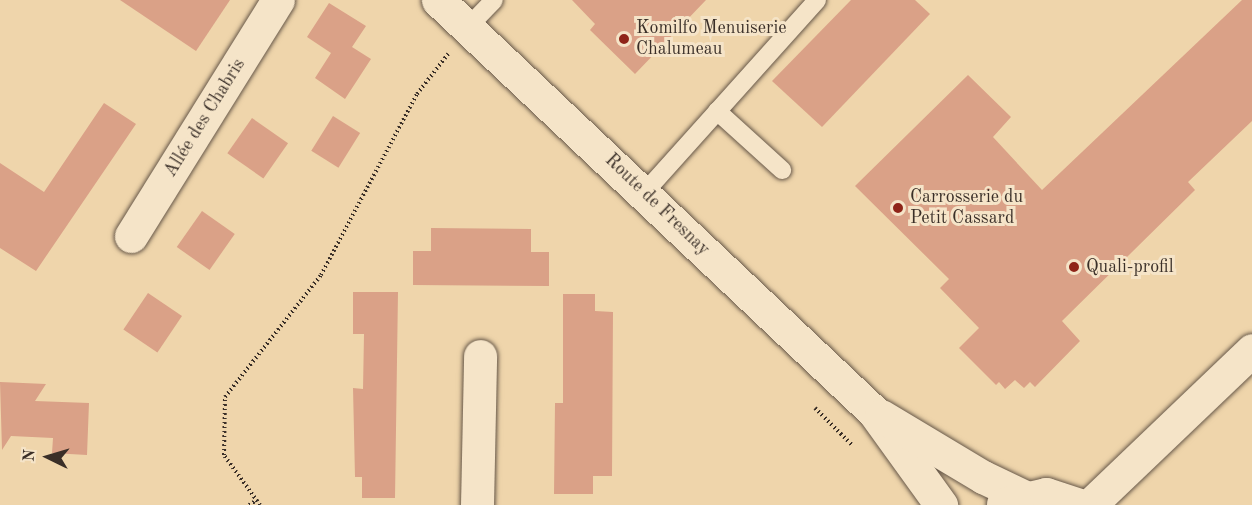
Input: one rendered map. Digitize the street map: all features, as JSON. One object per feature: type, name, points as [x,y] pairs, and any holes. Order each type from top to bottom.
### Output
[{"type":"street","name":"Allée des Chabris","points":[[131,236],[278,0]]},
{"type":"street","name":"Route de Fresnay","points":[[438,0],[874,412],[940,505]]},
{"type":"street","points":[[1090,505],[1252,351]]},
{"type":"street","points":[[477,505],[480,356]]},
{"type":"street","name":"Route de Fresnay","points":[[874,412],[983,477],[1012,500]]},
{"type":"street","points":[[1012,500],[1046,494],[1080,505]]},
{"type":"lane","points":[[468,27],[494,0]]},
{"type":"lane","points":[[644,193],[817,0]]},
{"type":"lane","points":[[717,111],[782,170]]},
{"type":"path","points":[[260,505],[224,455],[225,397],[321,275],[417,94],[468,27]]},
{"type":"path","points":[[249,505],[257,500]]},
{"type":"building","points":[[120,0],[230,0],[196,51]]},
{"type":"building","points":[[572,0],[706,0],[635,74],[590,30],[595,24]]},
{"type":"building","points":[[851,0],[915,0],[930,14],[822,127],[772,81]]},
{"type":"building","points":[[1242,0],[1252,0],[1252,121],[1188,182],[1195,190],[1062,321],[1080,341],[1035,387],[1030,382],[1024,388],[1015,380],[1005,389],[999,382],[996,385],[959,348],[979,328],[940,288],[949,279],[855,186],[968,75],[1011,117],[993,137],[1042,190]]},
{"type":"building","points":[[329,3],[366,26],[352,47],[371,59],[345,99],[315,78],[331,53],[307,37]]},
{"type":"building","points":[[104,103],[136,124],[36,271],[0,248],[0,163],[44,192]]},
{"type":"building","points":[[333,116],[360,133],[338,168],[311,151]]},
{"type":"building","points":[[252,118],[288,143],[263,178],[227,153]]},
{"type":"building","points":[[202,211],[235,234],[210,270],[177,247]]},
{"type":"building","points":[[431,228],[531,229],[531,252],[549,252],[549,286],[413,285],[413,251],[431,251]]},
{"type":"building","points":[[353,292],[398,292],[395,498],[362,498],[362,477],[355,477],[353,388],[363,389],[364,334],[353,334]]},
{"type":"building","points":[[148,293],[182,316],[157,352],[123,329]]},
{"type":"building","points":[[563,294],[595,294],[595,311],[613,312],[612,476],[593,476],[593,494],[554,494],[555,403],[563,403]]},
{"type":"building","points":[[0,382],[46,384],[35,401],[89,403],[87,455],[52,453],[53,438],[11,436],[2,450]]},
{"type":"place","name":"Komilfo Menuiserie Chalumeau","points":[[624,39]]},
{"type":"place","name":"Carrosserie du Petit Cassard","points":[[898,208]]},
{"type":"place","name":"Quali-profil","points":[[1074,267]]}]
